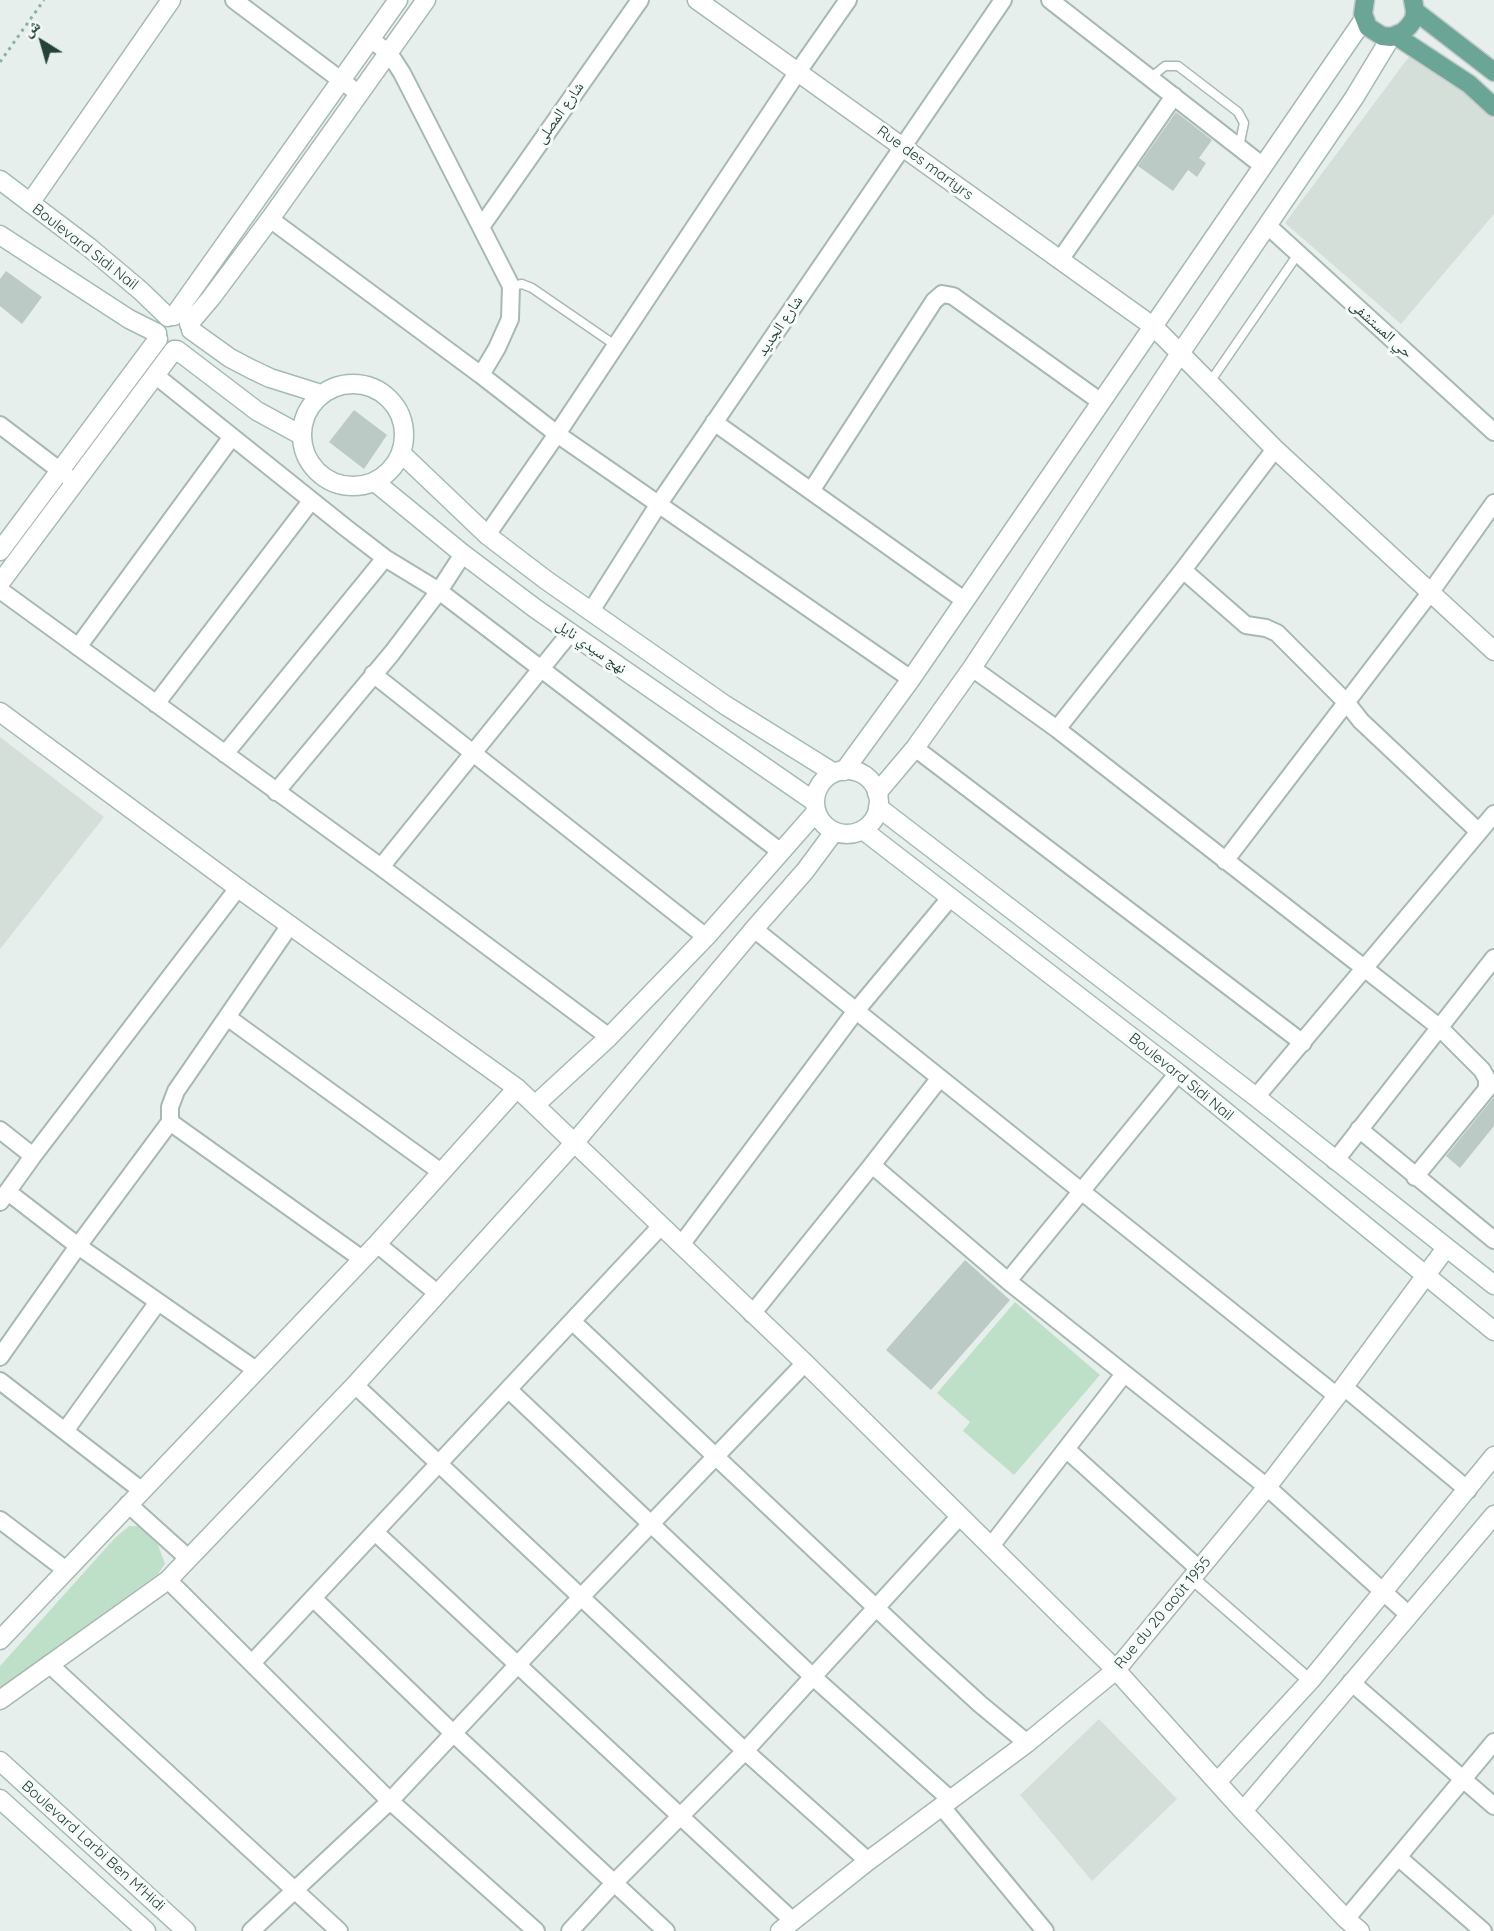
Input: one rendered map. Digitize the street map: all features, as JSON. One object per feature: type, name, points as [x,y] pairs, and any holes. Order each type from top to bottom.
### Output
[{"type":"main road","points":[[1393,36],[1409,26],[1414,19],[1414,3]]},
{"type":"main road","points":[[1414,3],[1491,65]]},
{"type":"main road","points":[[1364,5],[1368,27],[1375,33],[1393,36],[1468,84],[1494,107]]},
{"type":"street","points":[[30,203],[171,0]]},
{"type":"street","points":[[234,0],[358,93]]},
{"type":"street","points":[[181,322],[341,80],[398,0]]},
{"type":"street","points":[[0,551],[158,336],[160,323],[181,322],[211,298],[426,0]]},
{"type":"street","name":"شارع المصلى","points":[[481,227],[640,0]]},
{"type":"street","name":"Rue des martyrs","points":[[697,0],[1154,327],[1275,449],[1494,651]]},
{"type":"street","points":[[487,535],[848,0]]},
{"type":"street","name":"شارع الجديد","points":[[591,611],[658,505],[1003,0]]},
{"type":"street","points":[[1050,0],[1263,166]]},
{"type":"street","points":[[1364,5],[1263,166],[911,679],[839,772],[820,785],[816,807],[820,820],[834,832],[844,834],[862,830],[870,824],[878,800],[972,668],[1393,36]]},
{"type":"street","points":[[370,39],[388,54],[407,84],[511,286],[510,320],[481,375]]},
{"type":"street","points":[[1060,260],[1173,96]]},
{"type":"street","name":"Boulevard Sidi Nail","points":[[0,180],[230,358],[270,378],[321,394]]},
{"type":"street","points":[[270,219],[557,434],[911,679]]},
{"type":"street","name":"حي المستشفى","points":[[1268,226],[1494,432]]},
{"type":"street","name":"Boulevard Sidi Nail","points":[[3,243],[158,336]]},
{"type":"street","points":[[811,491],[934,301],[942,294],[952,296],[1101,402]]},
{"type":"street","points":[[0,583],[155,375],[176,350],[187,345],[192,335],[181,322]]},
{"type":"street","points":[[158,336],[165,348],[176,350],[257,411],[301,435]]},
{"type":"street","points":[[155,375],[231,438],[385,558],[439,591],[781,852]]},
{"type":"street","points":[[352,383],[369,386],[383,393],[395,405],[402,420],[405,436],[401,453],[395,464],[375,482],[358,487],[341,486],[325,479],[312,467],[304,452],[301,435],[303,420],[310,405],[321,394],[336,386],[352,383]]},
{"type":"street","points":[[714,422],[964,600]]},
{"type":"street","points":[[0,425],[76,483]]},
{"type":"street","points":[[78,647],[231,438]]},
{"type":"street","points":[[1057,729],[1275,449]]},
{"type":"street","name":"نهج سيدي نايل","points":[[401,453],[487,535],[546,580],[725,705],[839,772]]},
{"type":"street","name":"نهج سيدي نايل","points":[[375,482],[463,554],[570,633],[816,807]]},
{"type":"street","points":[[156,704],[311,501]]},
{"type":"street","points":[[1225,861],[1430,593],[1489,522],[1494,502]]},
{"type":"street","points":[[276,792],[393,652],[439,591],[463,554]]},
{"type":"street","points":[[225,754],[385,558]]},
{"type":"street","points":[[1183,570],[1245,625],[1266,628],[1276,633],[1346,702],[1361,721],[1479,832]]},
{"type":"street","points":[[0,590],[381,867],[609,1037]]},
{"type":"street","points":[[381,867],[570,633]]},
{"type":"street","points":[[972,668],[1057,729],[1439,1027],[1482,1070],[1487,1079],[1487,1089],[1416,1177]]},
{"type":"street","points":[[373,674],[706,937]]},
{"type":"street","points":[[0,712],[238,888],[517,1088],[805,1363],[1116,1670],[1243,1811],[1353,1925],[1398,1857],[1494,1742]]},
{"type":"street","points":[[915,748],[1303,1043]]},
{"type":"street","points":[[839,772],[861,774],[874,785],[878,800]]},
{"type":"street","name":"Boulevard Sidi Nail","points":[[878,800],[1494,1285]]},
{"type":"street","points":[[535,1105],[609,1037],[706,937],[781,852],[816,807]]},
{"type":"street","points":[[1256,1097],[1494,814]]},
{"type":"street","name":"Boulevard Sidi Nail","points":[[862,830],[1178,1073],[1494,1331]]},
{"type":"street","points":[[0,1700],[168,1580],[355,1385],[575,1142],[754,929],[805,872],[834,832]]},
{"type":"street","points":[[238,888],[4,1197],[256,1370]]},
{"type":"street","points":[[681,1245],[855,1012],[950,898]]},
{"type":"street","points":[[0,1357],[78,1246],[170,1122],[170,1107],[176,1091],[290,925]]},
{"type":"street","points":[[754,929],[1080,1192],[1468,1490]]},
{"type":"street","points":[[1335,1161],[1494,958]]},
{"type":"street","points":[[226,1017],[441,1172]]},
{"type":"street","points":[[1008,1281],[1178,1073]]},
{"type":"street","points":[[752,1314],[939,1079]]},
{"type":"street","points":[[3,1632],[66,1570],[377,1244],[517,1088]]},
{"type":"street","points":[[170,1122],[362,1259]]},
{"type":"street","points":[[1359,1129],[1494,1240]]},
{"type":"street","points":[[0,1131],[33,1156]]},
{"type":"street","points":[[872,1165],[1008,1281],[1267,1487],[1408,1615]]},
{"type":"street","points":[[253,1662],[662,1226]]},
{"type":"street","points":[[377,1244],[437,1293]]},
{"type":"street","name":"Rue du 20 août 1955","points":[[787,1926],[868,1861],[1027,1743],[1116,1670],[1267,1487],[1446,1248]]},
{"type":"street","points":[[64,1431],[158,1302]]},
{"type":"street","points":[[573,1322],[980,1704],[1027,1743]]},
{"type":"street","points":[[251,1931],[390,1801],[805,1363]]},
{"type":"street","points":[[991,1546],[1124,1374]]},
{"type":"street","points":[[0,1382],[141,1490]]},
{"type":"street","points":[[355,1385],[745,1751],[868,1861]]},
{"type":"street","points":[[509,1390],[947,1803],[1045,1931]]},
{"type":"street","points":[[1066,1449],[1310,1681]]},
{"type":"street","points":[[1217,1782],[1310,1681],[1494,1456]]},
{"type":"street","points":[[128,1504],[188,1558]]},
{"type":"street","points":[[1243,1811],[1494,1515]]},
{"type":"street","points":[[570,1931],[615,1882],[745,1751],[960,1516]]},
{"type":"street","points":[[0,1520],[66,1570]]},
{"type":"street","points":[[376,1533],[681,1816],[787,1926]]},
{"type":"street","points":[[168,1580],[253,1662],[390,1801],[536,1931]]},
{"type":"street","points":[[314,1599],[454,1734],[666,1931]]},
{"type":"street","points":[[49,1664],[339,1931]]},
{"type":"street","points":[[1351,1682],[1494,1806]]},
{"type":"street","name":"Boulevard Larbi Ben M'Hidi","points":[[0,1761],[186,1931]]},
{"type":"street","points":[[0,1799],[146,1931]]},
{"type":"street","points":[[1398,1857],[1483,1931]]},
{"type":"lane","points":[[1150,78],[1165,66],[1178,66],[1238,112],[1244,123],[1239,147]]},
{"type":"lane","points":[[1210,382],[1298,254]]},
{"type":"lane","points":[[511,286],[522,284],[532,288],[615,345]]},
{"type":"path","points":[[0,62],[44,0]]},
{"type":"shaded area","points":[[1414,50],[1494,119],[1494,214],[1401,324],[1285,223]]},
{"type":"shaded area","points":[[0,737],[104,817],[0,949]]},
{"type":"shaded area","points":[[1099,1719],[1177,1799],[1092,1881],[1020,1795]]},
{"type":"green space","points":[[1015,1302],[1100,1375],[1014,1475],[963,1431],[970,1422],[937,1393]]},
{"type":"green space","points":[[129,1526],[141,1526],[158,1545],[165,1564],[158,1574],[0,1688],[0,1666],[114,1539]]},
{"type":"building","points":[[1176,112],[1212,140],[1199,158],[1206,163],[1197,177],[1188,170],[1173,191],[1138,166]]},
{"type":"building","points":[[6,271],[42,297],[22,324],[0,306],[0,279]]},
{"type":"building","points":[[354,410],[387,435],[364,469],[329,442]]},
{"type":"building","points":[[1494,1097],[1494,1126],[1460,1168],[1446,1156]]},
{"type":"building","points":[[965,1260],[1010,1300],[931,1390],[886,1350]]}]
